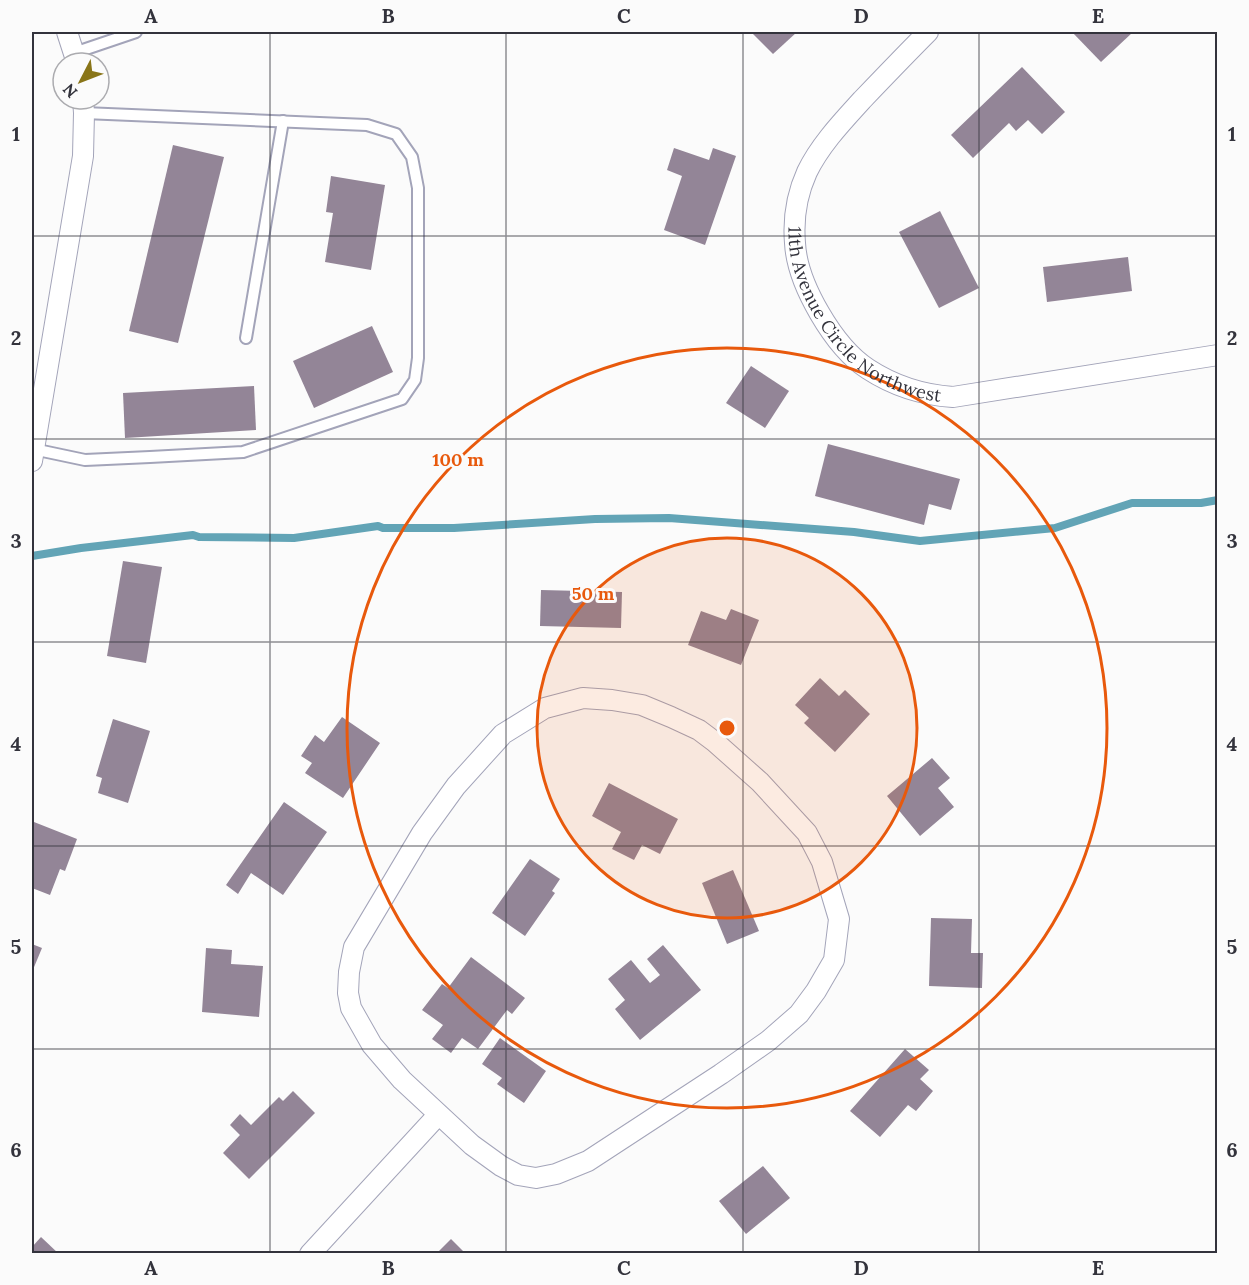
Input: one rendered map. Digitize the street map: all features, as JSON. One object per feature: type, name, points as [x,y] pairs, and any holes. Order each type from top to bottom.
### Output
[{"type":"street","points":[[67,32],[73,51]]},
{"type":"street","name":"11th Avenue Circle Northwest","points":[[928,32],[840,124],[813,161],[797,202],[795,245],[801,273],[830,331],[854,359],[868,370],[900,387],[935,396],[953,397],[1218,355]]},
{"type":"street","points":[[32,455],[83,156],[84,111]]},
{"type":"street","points":[[583,698],[612,700],[642,705],[699,730],[760,782],[807,834],[822,862],[839,919],[834,960],[816,991],[799,1014],[768,1041],[731,1068],[588,1161],[556,1174],[536,1178],[510,1171],[472,1145],[438,1115],[402,1080],[372,1046],[351,1008],[348,993],[354,946],[422,833],[456,786],[503,734],[545,708],[583,698]]},
{"type":"street","points":[[310,1254],[438,1115]]},
{"type":"lane","points":[[91,51],[136,32]]},
{"type":"lane","points":[[32,455],[85,460],[243,452],[402,399],[415,380],[418,357],[418,188],[412,157],[396,134],[367,125],[111,108]]},
{"type":"lane","points":[[246,338],[283,121]]},
{"type":"building","points":[[751,32],[797,32],[773,54]]},
{"type":"building","points":[[1072,32],[1133,32],[1101,62]]},
{"type":"building","points":[[1022,67],[1065,112],[1042,134],[1028,120],[1016,131],[1009,123],[973,158],[951,135]]},
{"type":"building","points":[[173,145],[224,157],[178,343],[129,331]]},
{"type":"building","points":[[674,148],[709,160],[713,148],[736,156],[705,245],[664,230],[682,176],[667,170]]},
{"type":"building","points":[[331,176],[385,185],[371,270],[325,262],[333,213],[326,212]]},
{"type":"building","points":[[940,211],[979,288],[939,308],[899,232]]},
{"type":"building","points":[[1128,257],[1132,291],[1047,302],[1043,267]]},
{"type":"building","points":[[372,326],[393,372],[314,408],[293,361]]},
{"type":"building","points":[[751,366],[789,391],[765,428],[726,403]]},
{"type":"building","points":[[254,386],[256,430],[125,438],[123,393]]},
{"type":"building","points":[[828,444],[960,479],[951,510],[929,504],[924,525],[815,496]]},
{"type":"building","points":[[123,561],[162,567],[146,663],[107,656]]},
{"type":"building","points":[[541,590],[622,592],[621,628],[540,626]]},
{"type":"building","points":[[731,609],[759,620],[741,665],[688,645],[701,611],[726,620]]},
{"type":"building","points":[[820,678],[839,696],[845,690],[870,714],[835,752],[804,723],[809,718],[795,705]]},
{"type":"building","points":[[342,717],[380,743],[343,798],[305,773],[312,763],[301,756],[315,735],[324,742]]},
{"type":"building","points":[[113,719],[150,731],[128,803],[98,793],[102,778],[96,776]]},
{"type":"building","points":[[932,758],[950,778],[938,788],[954,807],[920,836],[887,796]]},
{"type":"building","points":[[609,783],[678,819],[660,854],[642,845],[634,860],[612,849],[621,832],[592,816]]},
{"type":"building","points":[[284,802],[327,832],[283,895],[251,873],[238,894],[226,885]]},
{"type":"building","points":[[34,822],[77,839],[65,871],[60,869],[50,895],[32,888],[32,828]]},
{"type":"building","points":[[530,859],[560,879],[552,891],[555,893],[525,936],[492,913]]},
{"type":"building","points":[[733,870],[759,931],[727,944],[702,883]]},
{"type":"building","points":[[931,918],[972,919],[971,953],[983,953],[982,988],[929,986]]},
{"type":"building","points":[[32,944],[42,948],[32,972]]},
{"type":"building","points":[[663,945],[701,990],[640,1040],[615,1009],[625,1000],[608,979],[631,960],[650,983],[660,975],[647,959]]},
{"type":"building","points":[[206,948],[232,950],[231,964],[263,966],[259,1017],[202,1012]]},
{"type":"building","points":[[471,957],[525,998],[512,1014],[507,1010],[478,1049],[462,1038],[451,1053],[432,1039],[443,1025],[422,1010],[442,984],[448,988]]},
{"type":"building","points":[[500,1038],[546,1071],[524,1103],[497,1084],[502,1078],[482,1064]]},
{"type":"building","points":[[905,1049],[929,1070],[920,1079],[933,1091],[916,1111],[908,1105],[880,1137],[850,1111]]},
{"type":"building","points":[[293,1091],[315,1113],[249,1179],[223,1153],[240,1135],[230,1125],[240,1114],[251,1125],[279,1097],[283,1101]]},
{"type":"building","points":[[763,1166],[790,1198],[746,1234],[719,1201]]},
{"type":"building","points":[[41,1237],[59,1254],[32,1254],[32,1247]]},
{"type":"building","points":[[451,1239],[466,1254],[436,1254]]},
{"type":"waterway","points":[[32,556],[193,535],[199,537],[294,538],[378,526],[383,528],[454,528],[595,519],[669,518],[854,532],[920,541],[1055,528],[1132,503],[1201,503],[1218,500]]}]
